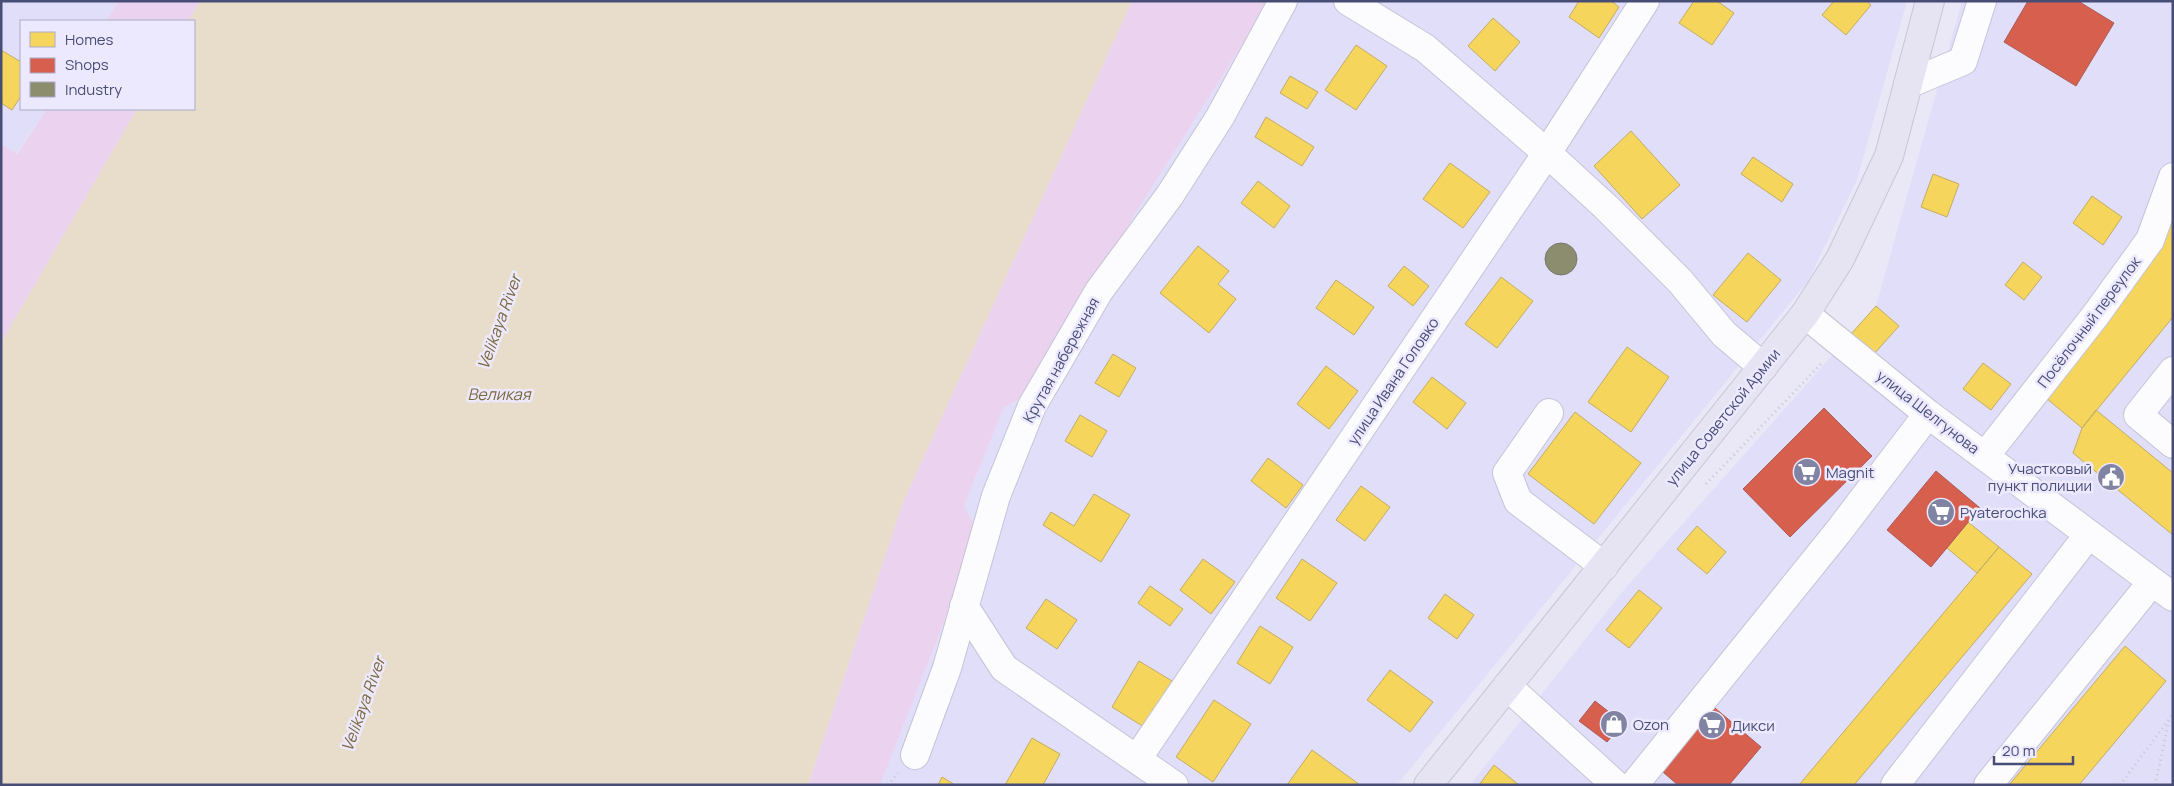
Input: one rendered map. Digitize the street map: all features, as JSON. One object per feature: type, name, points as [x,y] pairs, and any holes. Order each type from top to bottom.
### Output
[{"type":"main road","name":"улица Советской Армии","points":[[1428,785],[1805,314],[1840,259],[1889,156],[1930,1]]},
{"type":"street","name":"Крутая набережная","points":[[915,754],[947,668],[996,496],[1032,406],[1099,291],[1170,196],[1220,117],[1283,1]]},
{"type":"street","points":[[1348,1],[1425,48],[1547,153],[1606,206],[1680,281],[1724,334],[1763,367]]},
{"type":"street","name":"улица Ивана Головко","points":[[1137,759],[1547,153],[1645,1]]},
{"type":"street","points":[[1908,84],[1963,61],[1982,1]]},
{"type":"street","name":"Посёлочный переулок","points":[[1985,456],[2089,324],[2150,240],[2173,177]]},
{"type":"street","name":"улица Шелгунова","points":[[1805,314],[1928,414],[2162,590]]},
{"type":"street","points":[[2173,371],[2138,415],[2173,444]]},
{"type":"street","points":[[1549,413],[1507,473],[1518,501],[1604,566]]},
{"type":"street","points":[[1634,785],[1899,438],[1928,414]]},
{"type":"street","points":[[1895,785],[2089,534]]},
{"type":"street","points":[[1988,785],[2162,590]]},
{"type":"street","points":[[964,606],[1004,668],[1174,785]]},
{"type":"street","points":[[1507,686],[1616,785]]},
{"type":"path","points":[[2120,785],[2173,714]]},
{"type":"path","points":[[2155,785],[2170,718]]},
{"type":"shaded area","points":[[1,1],[119,1],[107,20],[20,20],[20,110],[46,110],[16,154],[1,144]]},
{"type":"shaded area","points":[[119,1],[200,1],[189,20],[107,20]]},
{"type":"shaded area","points":[[1132,1],[1266,1],[1242,45],[1138,209],[1030,394],[1004,407],[964,506],[979,533],[880,785],[808,785],[903,502]]},
{"type":"shaded area","points":[[1266,1],[1907,1],[1857,180],[1808,281],[1397,785],[880,785],[979,533],[964,506],[1004,407],[1030,394],[1138,209],[1242,45]]},
{"type":"shaded area","points":[[1962,1],[2173,1],[2173,785],[1470,785],[1623,591],[1876,306]]},
{"type":"shaded area","points":[[46,110],[136,110],[1,343],[1,144],[17,154]]},
{"type":"water","name":"Великая","points":[[200,1],[1132,1],[903,502],[808,785],[1,785],[1,343],[136,110],[195,110],[195,20],[189,20]]},
{"type":"building: Homes","points":[[1579,1],[1611,1],[1619,7],[1599,38],[1569,17]]},
{"type":"building: Homes","points":[[1694,1],[1717,1],[1734,13],[1712,45],[1679,23]]},
{"type":"building: Homes","points":[[1834,1],[1866,1],[1871,5],[1846,35],[1822,15]]},
{"type":"building: Homes","points":[[1493,18],[1520,42],[1495,71],[1468,46]]},
{"type":"building: Homes","points":[[1356,45],[1387,66],[1356,110],[1325,90]]},
{"type":"building: Homes","points":[[1,50],[20,61],[20,98],[12,110],[1,103]]},
{"type":"building: Homes","points":[[1290,76],[1318,92],[1307,109],[1280,93]]},
{"type":"building: Homes","points":[[1266,117],[1314,147],[1302,166],[1255,137]]},
{"type":"building: Homes","points":[[1631,131],[1680,185],[1642,219],[1594,166]]},
{"type":"building: Homes","points":[[1753,157],[1793,184],[1782,202],[1741,174]]},
{"type":"building: Homes","points":[[1450,163],[1490,192],[1463,228],[1423,199]]},
{"type":"building: Homes","points":[[1933,174],[1959,184],[1947,217],[1921,207]]},
{"type":"building: Homes","points":[[1258,181],[1290,206],[1274,228],[1241,203]]},
{"type":"building: Homes","points":[[2092,196],[2122,217],[2103,245],[2073,223]]},
{"type":"building: Homes","points":[[2173,212],[2173,317],[2082,428],[2039,392]]},
{"type":"building: Homes","points":[[1198,246],[1229,271],[1218,284],[1236,299],[1209,333],[1160,293]]},
{"type":"building: Homes","points":[[1748,253],[1781,280],[1747,322],[1713,295]]},
{"type":"building: Homes","points":[[2023,262],[2042,277],[2024,300],[2005,285]]},
{"type":"building: Homes","points":[[1404,266],[1429,286],[1413,306],[1388,286]]},
{"type":"building: Homes","points":[[1501,277],[1533,301],[1497,348],[1465,324]]},
{"type":"building: Homes","points":[[1336,280],[1374,307],[1354,335],[1316,308]]},
{"type":"building: Homes","points":[[1876,306],[1899,326],[1874,354],[1851,334]]},
{"type":"building: Homes","points":[[1627,347],[1669,377],[1631,432],[1588,402]]},
{"type":"building: Homes","points":[[1113,354],[1136,368],[1119,397],[1095,383]]},
{"type":"building: Homes","points":[[1983,363],[2011,384],[1991,410],[1963,389]]},
{"type":"building: Homes","points":[[1326,366],[1358,391],[1329,429],[1297,404]]},
{"type":"building: Homes","points":[[1432,377],[1466,403],[1447,429],[1413,402]]},
{"type":"building: Homes","points":[[2096,410],[2173,473],[2173,535],[2073,453],[2082,428]]},
{"type":"building: Homes","points":[[1575,412],[1641,463],[1594,524],[1528,474]]},
{"type":"building: Homes","points":[[1080,415],[1107,431],[1092,457],[1065,441]]},
{"type":"building: Homes","points":[[1268,458],[1303,485],[1286,508],[1251,481]]},
{"type":"building: Homes","points":[[1361,486],[1390,507],[1365,541],[1336,520]]},
{"type":"building: Homes","points":[[1094,494],[1130,515],[1101,562],[1043,525],[1051,512],[1074,526]]},
{"type":"building: Homes","points":[[1968,522],[1999,547],[1977,573],[1947,548]]},
{"type":"building: Homes","points":[[1697,526],[1726,552],[1707,574],[1677,549]]},
{"type":"building: Homes","points":[[1999,547],[2032,574],[1854,785],[1799,785]]},
{"type":"building: Homes","points":[[1203,559],[1235,582],[1211,614],[1180,590]]},
{"type":"building: Homes","points":[[1302,559],[1337,583],[1310,621],[1276,598]]},
{"type":"building: Homes","points":[[1150,586],[1183,609],[1170,626],[1138,603]]},
{"type":"building: Homes","points":[[1639,590],[1662,608],[1629,648],[1606,630]]},
{"type":"building: Homes","points":[[1445,594],[1474,615],[1457,639],[1428,618]]},
{"type":"building: Homes","points":[[1046,599],[1077,620],[1057,649],[1026,628]]},
{"type":"building: Homes","points":[[1260,626],[1293,647],[1270,684],[1237,663]]},
{"type":"building: Homes","points":[[2125,646],[2166,681],[2079,785],[2009,785]]},
{"type":"building: Homes","points":[[1139,661],[1172,681],[1144,727],[1112,707]]},
{"type":"building: Homes","points":[[1390,670],[1433,702],[1410,732],[1367,700]]},
{"type":"building: Homes","points":[[1214,700],[1251,724],[1213,782],[1176,757]]},
{"type":"building: Homes","points":[[1032,738],[1060,754],[1043,785],[1005,785]]},
{"type":"building: Homes","points":[[1312,750],[1360,785],[1287,785]]},
{"type":"building: Homes","points":[[1494,765],[1519,785],[1479,785]]},
{"type":"building: Homes","points":[[942,777],[955,785],[938,785]]},
{"type":"building: Shops","points":[[2028,1],[2078,1],[2114,23],[2076,86],[2004,42]]},
{"type":"building: Shops","name":"Magnit","points":[[1824,408],[1872,456],[1790,537],[1743,489]]},
{"type":"building: Shops","points":[[1936,471],[1980,508],[1931,567],[1887,530]]},
{"type":"building: Shops","points":[[1595,701],[1623,723],[1607,742],[1579,721]]},
{"type":"building: Shops","name":"Дикси","points":[[1709,703],[1761,747],[1729,785],[1678,785],[1656,766]]},
{"type":"building: Industry","points":[[1561,243],[1567,244],[1572,248],[1576,253],[1576,265],[1572,270],[1567,274],[1561,275],[1555,274],[1550,270],[1546,265],[1545,259],[1546,253],[1550,248],[1555,244]]},
{"type":"place","name":"Magnit","points":[[1807,472]]},
{"type":"place","name":"Участковый пункт полиции","points":[[2111,477]]},
{"type":"place","name":"Pyaterochka","points":[[1941,512]]},
{"type":"place","name":"Ozon","points":[[1614,724]]},
{"type":"place","name":"Дикси","points":[[1712,725]]},
{"type":"water label","name":"Velikaya River","points":[[499,322]]},
{"type":"water label","name":"Velikaya River","points":[[363,704]]}]
